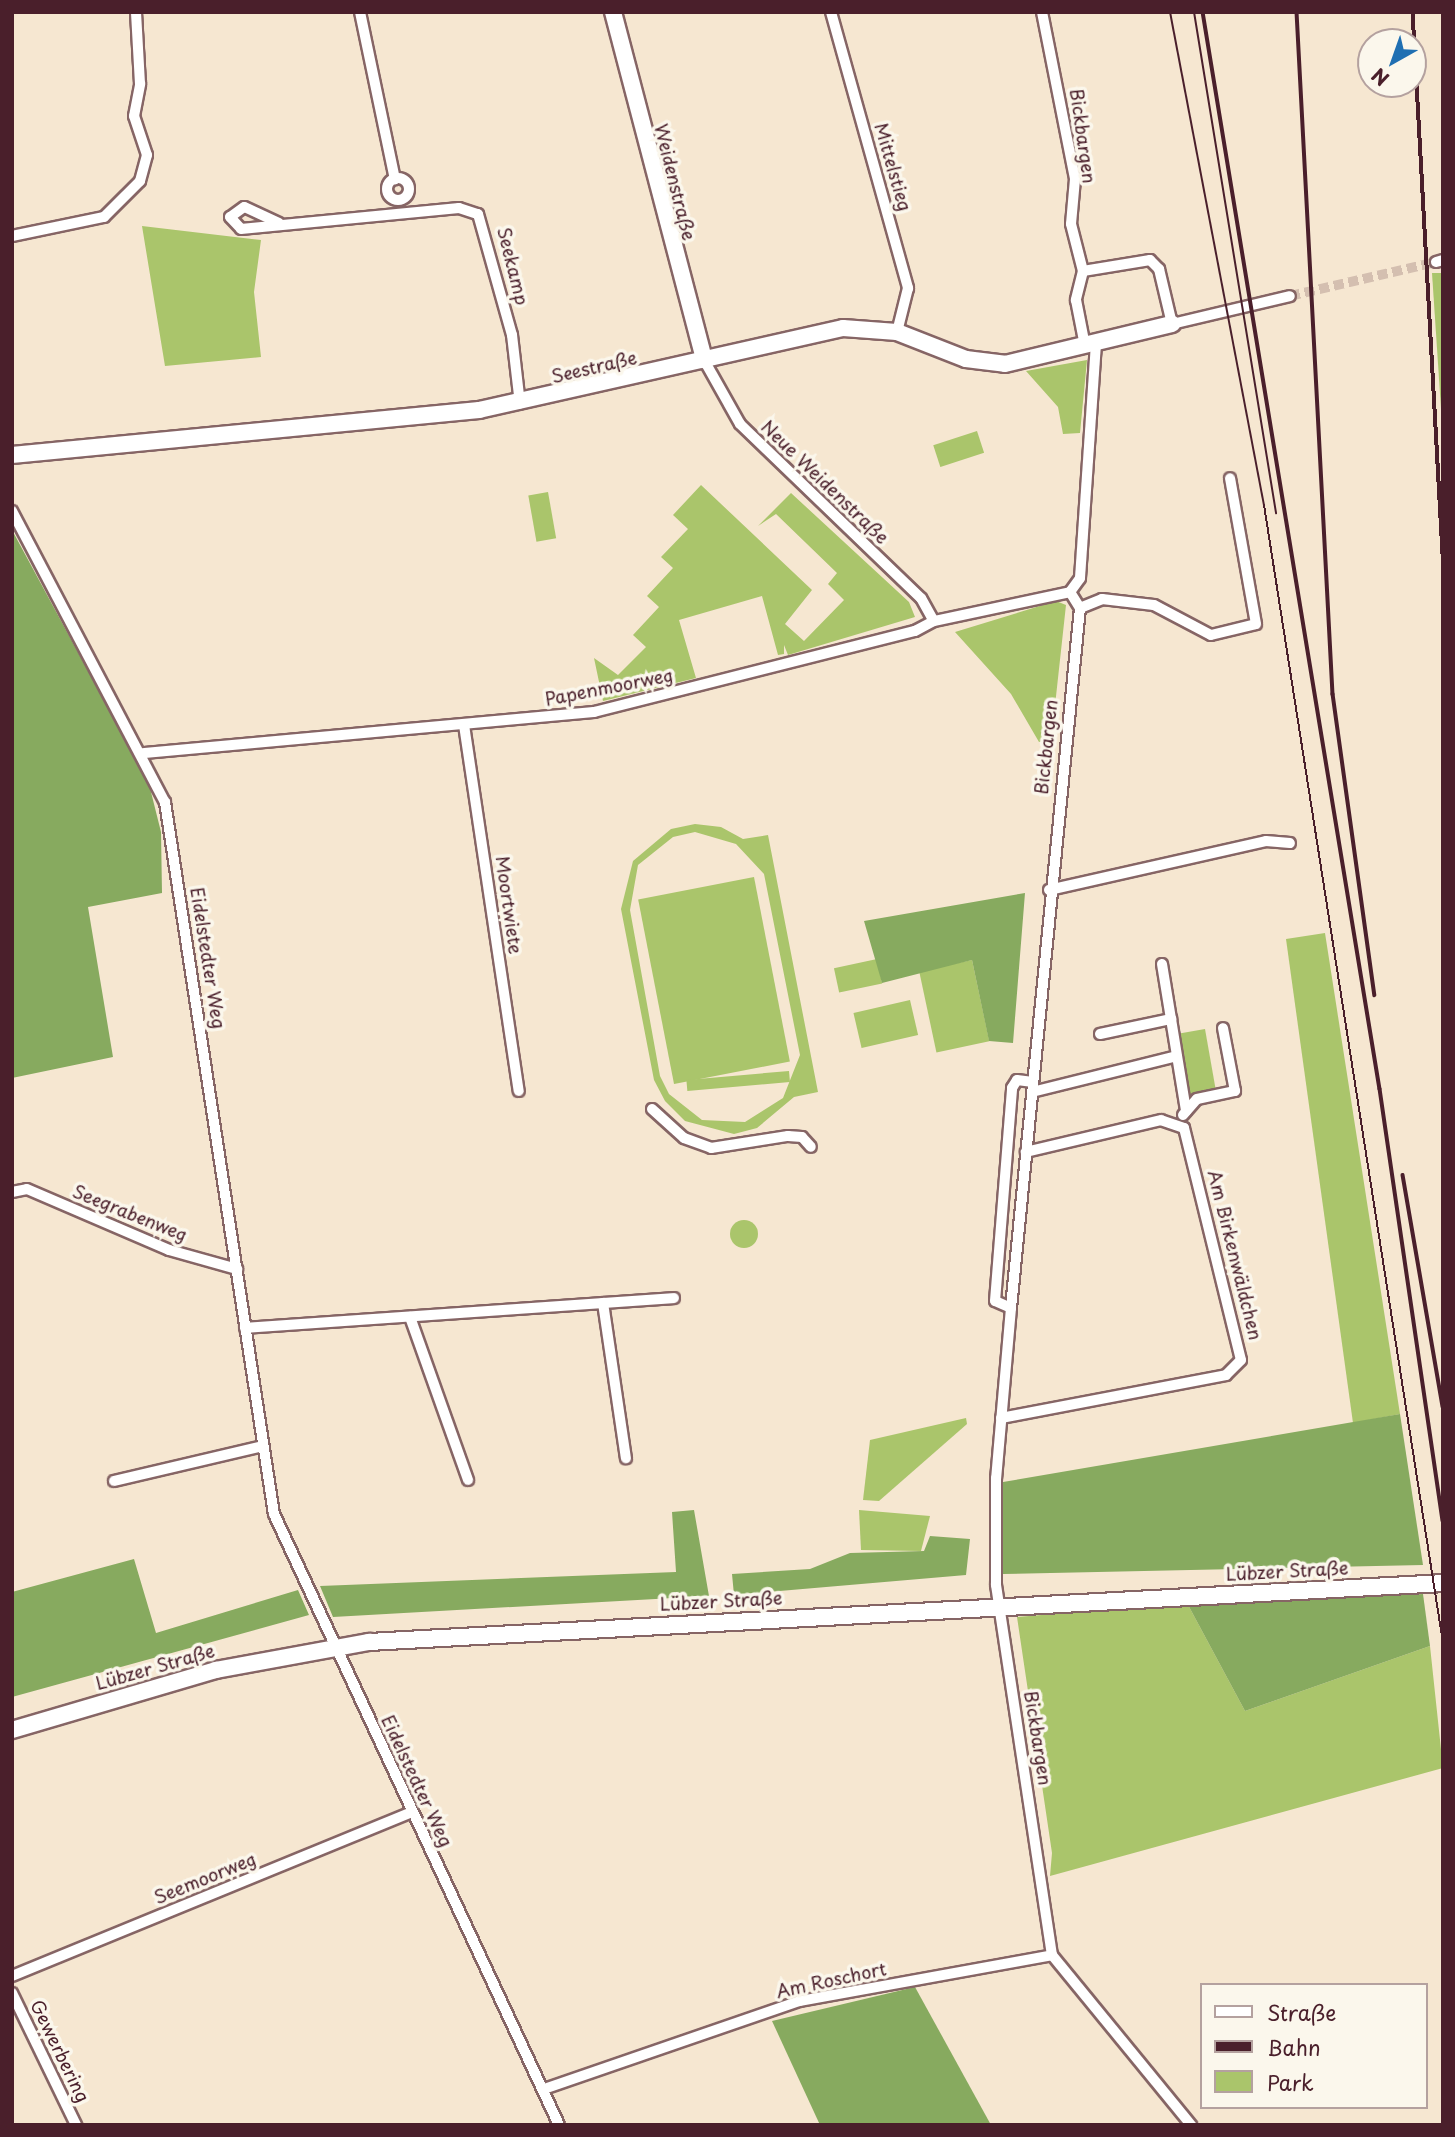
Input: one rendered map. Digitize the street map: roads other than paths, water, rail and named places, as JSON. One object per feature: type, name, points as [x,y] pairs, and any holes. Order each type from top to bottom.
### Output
[{"type":"street","points":[[12,236],[104,217],[140,181],[147,155],[134,116],[140,84],[135,12]]},
{"type":"street","name":"Weidenstraße","points":[[613,12],[704,360]]},
{"type":"street","name":"Mittelstieg","points":[[831,12],[908,288],[897,332]]},
{"type":"street","name":"Bickbargen","points":[[1042,12],[1072,163],[1071,224],[1083,271],[1076,300],[1090,345],[1089,457],[1080,578],[1070,592]]},
{"type":"street","points":[[363,16],[395,179],[387,193],[398,200]]},
{"type":"street","points":[[395,179],[409,188],[398,200],[399,213]]},
{"type":"street","name":"Seekamp","points":[[279,223],[459,208],[484,222],[512,335],[520,404]]},
{"type":"street","points":[[1083,271],[1150,260],[1159,269],[1172,324]]},
{"type":"street","name":"Seestraße","points":[[12,454],[341,426],[520,404],[833,330],[897,332],[985,363],[1090,345],[1290,296]]},
{"type":"street","name":"Neue Weidenstraße","points":[[704,360],[740,424],[921,598],[934,621]]},
{"type":"street","points":[[1070,592],[1080,608],[1101,599],[1154,605],[1211,635],[1256,624],[1230,478]]},
{"type":"street","name":"Eidelstedter Weg","points":[[12,511],[144,753],[169,821],[274,1514],[559,2125]]},
{"type":"street","name":"Papenmoorweg","points":[[144,753],[170,746],[464,725],[603,710],[915,631],[934,621],[1070,592]]},
{"type":"street","name":"Bickbargen","points":[[1052,1955],[998,1606],[1001,1418],[1049,890],[1080,608]]},
{"type":"street","name":"Moortwiete","points":[[464,725],[519,1091]]},
{"type":"street","points":[[1049,890],[1266,841],[1290,843]]},
{"type":"street","points":[[1162,964],[1186,1111]]},
{"type":"street","points":[[1100,1034],[1171,1019]]},
{"type":"street","points":[[1026,1152],[1161,1120],[1178,1122],[1198,1099],[1235,1091],[1223,1028]]},
{"type":"street","points":[[1011,1308],[995,1301],[1012,1088],[1017,1080],[1033,1087],[1177,1056]]},
{"type":"street","points":[[652,1109],[684,1138],[711,1148],[788,1136],[803,1138],[811,1147]]},
{"type":"street","name":"Am Birkenwäldchen","points":[[1001,1418],[1226,1375],[1238,1367],[1241,1352],[1188,1136],[1178,1122]]},
{"type":"street","name":"Seegrabenweg","points":[[12,1192],[27,1189],[169,1250],[237,1269]]},
{"type":"street","points":[[245,1328],[674,1298]]},
{"type":"street","points":[[603,1303],[626,1458]]},
{"type":"street","points":[[410,1317],[468,1480]]},
{"type":"street","points":[[114,1481],[263,1446]]},
{"type":"street","name":"Lübzer Straße","points":[[12,1730],[216,1670],[337,1646],[998,1606],[1443,1583]]},
{"type":"street","name":"Seemoorweg","points":[[12,1976],[411,1812]]},
{"type":"street","points":[[1052,1955],[1191,2125]]},
{"type":"street","name":"Am Roschort","points":[[544,2089],[800,2001],[1052,1955]]},
{"type":"street","name":"Gewerbering","points":[[12,1993],[76,2125]]},
{"type":"tunnel","points":[[1290,296],[1436,262]]},
{"type":"tram line","points":[[1170,12],[1264,505],[1443,1643]]},
{"type":"tram line","points":[[1194,12],[1276,513]]},
{"type":"railway","points":[[1203,12],[1380,1089],[1443,1520]]},
{"type":"railway","points":[[1297,12],[1333,694],[1375,995]]},
{"type":"railway","points":[[1413,12],[1443,554]]},
{"type":"railway","points":[[1403,1175],[1443,1407]]}]
